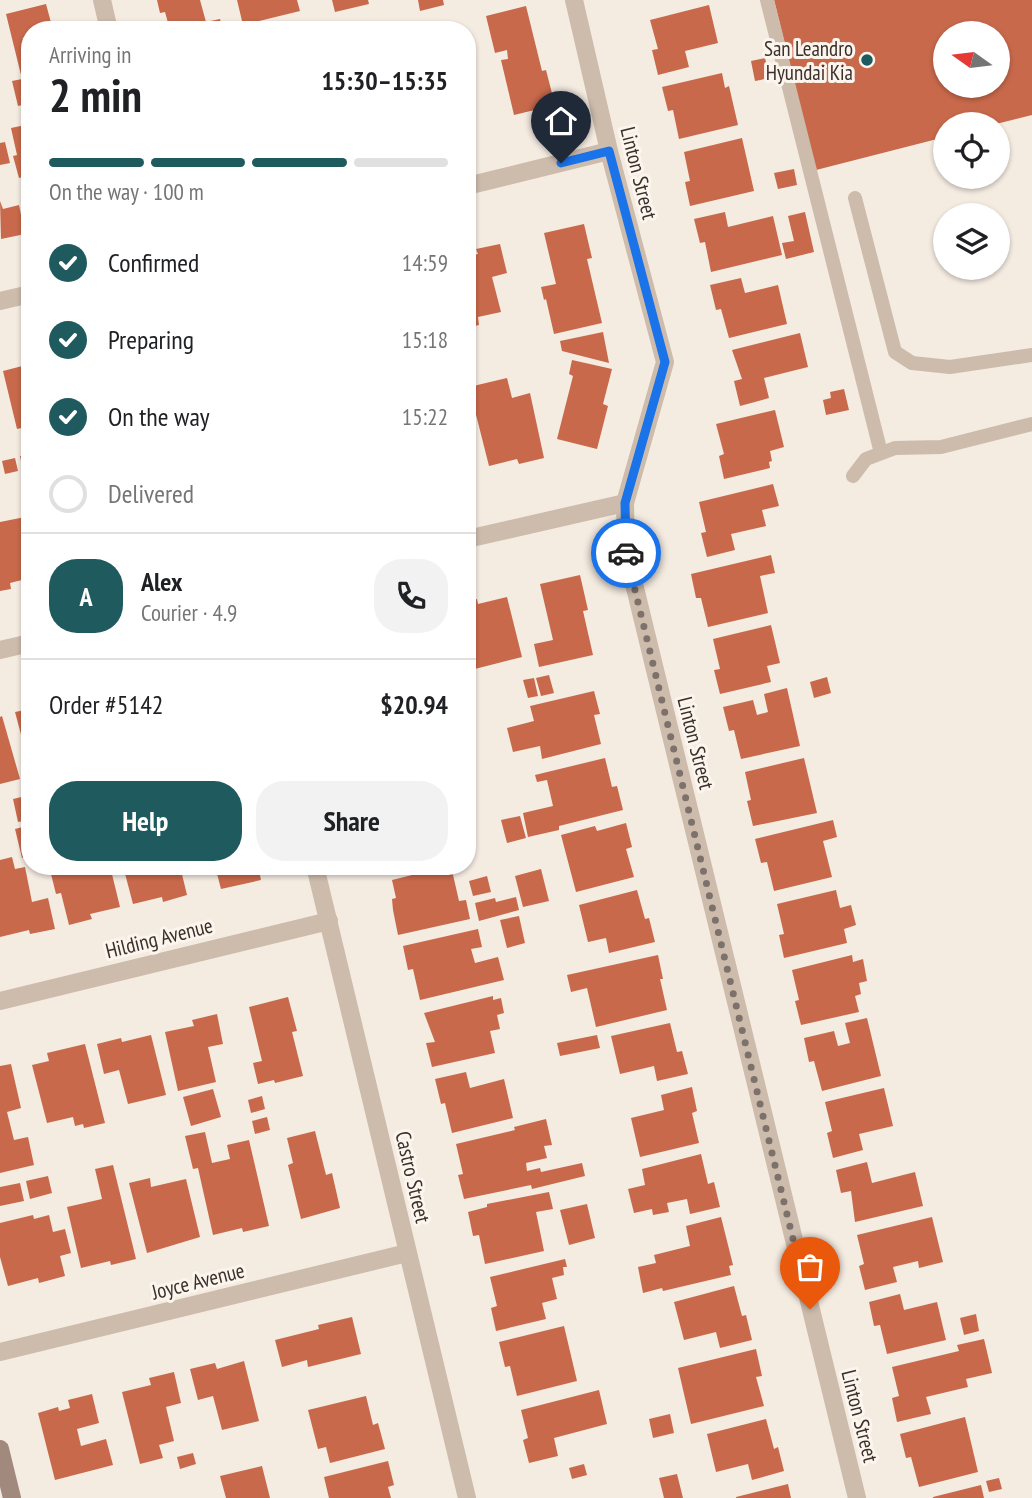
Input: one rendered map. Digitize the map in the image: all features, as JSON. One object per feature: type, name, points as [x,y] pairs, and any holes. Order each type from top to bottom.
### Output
[{"type":"street","points":[[102,0],[107,21]]},
{"type":"street","name":"Linton Street","points":[[574,0],[609,151],[665,362],[625,503],[626,551],[857,1498]]},
{"type":"street","points":[[476,184],[609,151]]},
{"type":"street","points":[[0,301],[21,296]]},
{"type":"street","points":[[476,538],[625,503]]},
{"type":"street","points":[[0,650],[21,645]]},
{"type":"street","name":"Castro Street","points":[[317,875],[467,1498]]},
{"type":"street","name":"Hilding Avenue","points":[[0,1001],[329,921]]},
{"type":"street","name":"Joyce Avenue","points":[[0,1352],[407,1253]]},
{"type":"street","points":[[0,1449],[12,1498]]},
{"type":"lane","points":[[767,0],[881,453]]},
{"type":"lane","points":[[855,198],[895,352],[912,363],[950,367],[1032,355]]},
{"type":"lane","points":[[853,476],[866,459],[895,448],[941,447],[1032,424]]},
{"type":"building","points":[[157,0],[200,0],[206,21],[168,21],[165,12],[160,13]]},
{"type":"building","points":[[237,0],[297,0],[300,11],[259,21],[242,21]]},
{"type":"building","points":[[332,0],[368,0],[369,4],[335,12]]},
{"type":"building","points":[[418,0],[443,0],[444,5],[420,11]]},
{"type":"building","name":"San Leandro Hyundai Kia","points":[[774,0],[1032,0],[1032,115],[1010,120],[1010,112],[933,112],[933,140],[816,170]]},
{"type":"building","points":[[46,4],[51,21],[21,21],[21,75],[6,14]]},
{"type":"building","points":[[709,5],[718,43],[685,51],[689,67],[658,75],[652,50],[658,49],[650,20]]},
{"type":"building","points":[[526,6],[542,71],[546,70],[555,105],[514,115],[501,60],[508,59],[507,50],[495,53],[486,16]]},
{"type":"building","points":[[765,58],[770,78],[755,81],[751,61]]},
{"type":"building","points":[[722,73],[725,88],[729,86],[738,125],[679,139],[673,110],[668,111],[662,87]]},
{"type":"building","points":[[21,79],[21,105],[18,106],[12,81]]},
{"type":"building","points":[[21,126],[19,178],[13,156],[17,155],[11,128]]},
{"type":"building","points":[[742,138],[754,191],[690,206],[685,182],[690,181],[684,152]]},
{"type":"building","points":[[5,142],[10,163],[0,165],[0,143]]},
{"type":"building","points":[[794,169],[797,185],[778,189],[774,173]]},
{"type":"building","points":[[0,201],[3,209],[19,205],[21,235],[1,239]]},
{"type":"building","points":[[725,212],[728,227],[773,216],[782,255],[711,272],[705,242],[700,243],[694,219]]},
{"type":"building","points":[[805,212],[814,252],[786,259],[782,243],[794,241],[788,216]]},
{"type":"building","points":[[584,224],[592,258],[587,259],[602,323],[554,334],[541,287],[556,284],[544,233]]},
{"type":"building","points":[[500,244],[507,273],[492,277],[501,312],[478,317],[479,325],[476,326],[478,254],[476,249]]},
{"type":"building","points":[[741,278],[745,293],[778,285],[787,324],[729,338],[721,309],[716,310],[710,285]]},
{"type":"building","points":[[603,332],[609,363],[562,351],[560,341]]},
{"type":"building","points":[[800,333],[808,367],[764,378],[769,398],[740,406],[734,381],[742,379],[732,350]]},
{"type":"building","points":[[572,360],[612,369],[603,404],[608,406],[597,449],[557,439],[573,376],[569,374]]},
{"type":"building","points":[[21,366],[21,428],[17,429],[3,371]]},
{"type":"building","points":[[507,378],[512,398],[530,393],[544,458],[519,464],[517,459],[489,466],[476,415],[476,385]]},
{"type":"building","points":[[844,389],[849,410],[826,415],[823,400],[831,398],[830,392]]},
{"type":"building","points":[[775,410],[784,447],[770,451],[770,468],[724,479],[719,456],[724,454],[716,424]]},
{"type":"building","points":[[15,458],[18,471],[5,474],[2,461]]},
{"type":"building","points":[[773,484],[779,506],[762,510],[766,526],[731,534],[735,550],[707,557],[701,533],[706,532],[699,502]]},
{"type":"building","points":[[21,518],[21,580],[10,583],[11,589],[0,591],[0,522]]},
{"type":"building","points":[[771,555],[775,573],[760,576],[768,613],[708,627],[701,598],[696,598],[691,574]]},
{"type":"building","points":[[580,575],[588,610],[583,611],[593,655],[539,667],[534,644],[553,640],[540,584]]},
{"type":"building","points":[[507,597],[522,657],[476,669],[476,599],[478,604]]},
{"type":"building","points":[[771,625],[780,663],[767,666],[771,682],[720,694],[714,670],[720,669],[713,639]]},
{"type":"building","points":[[549,675],[554,693],[541,696],[536,678]]},
{"type":"building","points":[[827,677],[831,693],[814,698],[810,682]]},
{"type":"building","points":[[534,678],[538,696],[528,698],[523,680]]},
{"type":"building","points":[[787,688],[800,746],[741,759],[734,730],[729,731],[723,707],[753,700],[757,715],[768,712],[764,694]]},
{"type":"building","points":[[594,691],[600,714],[594,715],[601,744],[542,759],[540,746],[513,752],[507,728],[534,721],[530,706]]},
{"type":"building","points":[[21,711],[21,734],[15,712]]},
{"type":"building","points":[[2,716],[20,779],[0,784],[0,717]]},
{"type":"building","points":[[605,758],[612,787],[617,786],[623,810],[559,826],[559,830],[528,837],[523,813],[553,806],[547,780],[537,782],[535,775]]},
{"type":"building","points":[[804,758],[817,813],[753,826],[747,801],[751,800],[745,772]]},
{"type":"building","points":[[21,797],[21,822],[18,822],[13,799]]},
{"type":"building","points":[[520,816],[526,838],[507,843],[501,820]]},
{"type":"building","points":[[833,820],[837,837],[823,841],[832,877],[774,891],[767,862],[761,863],[755,839]]},
{"type":"building","points":[[626,823],[632,847],[626,849],[634,877],[576,892],[561,835],[595,826],[597,831]]},
{"type":"building","points":[[21,827],[21,854],[15,829]]},
{"type":"building","points":[[12,857],[15,869],[21,868],[21,875],[27,875],[32,902],[48,898],[55,929],[30,934],[29,930],[0,937],[0,860]]},
{"type":"building","points":[[541,869],[549,901],[523,907],[515,876]]},
{"type":"building","points":[[51,875],[112,875],[120,907],[90,914],[92,919],[69,925],[61,893],[56,894]]},
{"type":"building","points":[[125,875],[182,875],[187,895],[163,902],[162,897],[133,904]]},
{"type":"building","points":[[217,875],[260,875],[261,880],[221,889]]},
{"type":"building","points":[[412,875],[453,875],[459,901],[466,900],[470,919],[398,935],[393,910],[392,899],[396,898],[392,880]]},
{"type":"building","points":[[487,876],[491,892],[473,896],[469,881]]},
{"type":"building","points":[[637,890],[645,919],[649,918],[655,942],[609,953],[606,938],[588,942],[579,905]]},
{"type":"building","points":[[836,890],[840,908],[851,905],[856,925],[844,929],[847,943],[784,958],[779,935],[784,934],[777,904]]},
{"type":"building","points":[[516,897],[519,910],[479,921],[475,903]]},
{"type":"building","points":[[519,916],[525,943],[507,948],[500,920]]},
{"type":"building","points":[[478,929],[482,947],[471,949],[475,963],[498,957],[504,980],[420,1000],[413,969],[408,970],[403,946]]},
{"type":"building","points":[[658,955],[667,1010],[596,1027],[587,988],[571,992],[567,975]]},
{"type":"building","points":[[852,955],[853,962],[863,959],[867,981],[859,983],[861,994],[855,996],[859,1012],[801,1025],[792,970]]},
{"type":"building","points":[[493,996],[493,1000],[501,998],[504,1013],[497,1015],[500,1029],[490,1031],[495,1053],[432,1067],[426,1043],[435,1042],[424,1013]]},
{"type":"building","points":[[288,997],[297,1031],[292,1032],[303,1076],[258,1084],[253,1063],[262,1061],[249,1007]]},
{"type":"building","points":[[217,1014],[223,1044],[208,1047],[216,1082],[178,1091],[165,1032],[194,1026],[192,1020]]},
{"type":"building","points":[[867,1018],[881,1076],[822,1091],[814,1061],[809,1062],[804,1038],[834,1031],[838,1046],[850,1043],[845,1023]]},
{"type":"building","points":[[670,1023],[677,1052],[682,1051],[688,1074],[657,1081],[654,1066],[620,1074],[611,1036]]},
{"type":"building","points":[[151,1035],[166,1095],[128,1104],[119,1070],[104,1074],[97,1044],[121,1038],[122,1042]]},
{"type":"building","points":[[597,1035],[600,1048],[560,1056],[557,1043]]},
{"type":"building","points":[[85,1044],[105,1123],[84,1128],[83,1124],[75,1126],[73,1117],[47,1123],[32,1065],[49,1061],[47,1053]]},
{"type":"building","points":[[11,1064],[21,1108],[7,1112],[14,1140],[28,1137],[34,1165],[0,1173],[0,1066]]},
{"type":"building","points":[[466,1072],[470,1088],[504,1079],[513,1118],[452,1133],[445,1103],[441,1104],[435,1079]]},
{"type":"building","points":[[692,1087],[697,1111],[692,1113],[699,1143],[640,1157],[631,1118],[664,1110],[661,1095]]},
{"type":"building","points":[[884,1088],[893,1126],[859,1134],[863,1150],[833,1158],[827,1133],[832,1131],[825,1102]]},
{"type":"building","points":[[213,1089],[221,1117],[191,1126],[183,1097]]},
{"type":"building","points":[[262,1096],[265,1109],[251,1113],[248,1100]]},
{"type":"building","points":[[267,1117],[270,1130],[255,1134],[252,1121]]},
{"type":"building","points":[[546,1119],[552,1145],[544,1146],[547,1158],[526,1163],[527,1171],[540,1168],[541,1172],[582,1163],[585,1176],[532,1189],[531,1185],[464,1199],[458,1175],[463,1174],[456,1144],[515,1130],[514,1127]]},
{"type":"building","points":[[315,1131],[326,1175],[332,1173],[340,1208],[301,1219],[288,1165],[293,1163],[287,1138]]},
{"type":"building","points":[[205,1132],[212,1163],[230,1159],[227,1145],[249,1140],[269,1226],[243,1232],[242,1228],[213,1235],[198,1168],[193,1169],[185,1136]]},
{"type":"building","points":[[701,1154],[708,1184],[714,1182],[720,1207],[690,1214],[687,1199],[667,1203],[669,1212],[653,1215],[652,1209],[634,1213],[628,1189],[645,1185],[642,1169]]},
{"type":"building","points":[[867,1162],[872,1183],[915,1172],[923,1206],[855,1222],[851,1191],[841,1193],[836,1170]]},
{"type":"building","points":[[113,1165],[136,1259],[111,1265],[110,1261],[81,1268],[67,1207],[102,1199],[95,1169]]},
{"type":"building","points":[[48,1176],[52,1193],[30,1199],[26,1181]]},
{"type":"building","points":[[150,1178],[151,1187],[186,1179],[200,1237],[147,1253],[129,1183]]},
{"type":"building","points":[[20,1183],[24,1201],[0,1206],[0,1187]]},
{"type":"building","points":[[549,1192],[553,1209],[536,1212],[544,1251],[485,1264],[479,1235],[473,1236],[468,1212],[487,1207],[487,1204]]},
{"type":"building","points":[[587,1204],[595,1238],[569,1245],[560,1210]]},
{"type":"building","points":[[33,1215],[34,1219],[49,1215],[53,1232],[65,1229],[71,1253],[60,1256],[65,1276],[39,1283],[38,1278],[8,1286],[0,1257],[0,1223]]},
{"type":"building","points":[[721,1217],[733,1265],[729,1266],[731,1275],[643,1293],[638,1267],[656,1263],[654,1255],[690,1246],[686,1226]]},
{"type":"building","points":[[932,1217],[943,1262],[919,1268],[918,1261],[893,1267],[897,1282],[865,1290],[859,1266],[864,1264],[857,1235]]},
{"type":"building","points":[[565,1259],[567,1267],[563,1267],[564,1275],[552,1278],[557,1299],[542,1303],[546,1319],[496,1331],[491,1308],[497,1306],[490,1277]]},
{"type":"building","points":[[734,1286],[742,1316],[746,1315],[752,1340],[720,1348],[716,1332],[684,1340],[674,1302]]},
{"type":"building","points":[[900,1294],[904,1310],[937,1302],[946,1340],[887,1354],[880,1325],[874,1326],[869,1302]]},
{"type":"building","points":[[976,1314],[979,1331],[964,1335],[960,1318]]},
{"type":"building","points":[[352,1317],[361,1354],[308,1367],[307,1360],[282,1367],[275,1340]]},
{"type":"building","points":[[564,1326],[577,1381],[517,1396],[510,1366],[505,1367],[499,1342]]},
{"type":"building","points":[[984,1339],[992,1373],[966,1379],[968,1387],[926,1397],[931,1414],[897,1422],[892,1398],[899,1396],[892,1367],[959,1351],[957,1345]]},
{"type":"building","points":[[756,1349],[762,1376],[756,1377],[764,1406],[691,1424],[678,1368]]},
{"type":"building","points":[[244,1361],[259,1421],[222,1430],[213,1396],[198,1400],[190,1369],[215,1363],[217,1369]]},
{"type":"building","points":[[174,1372],[181,1403],[166,1407],[174,1441],[159,1445],[163,1458],[140,1464],[122,1392],[151,1385],[149,1378]]},
{"type":"building","points":[[599,1390],[607,1424],[554,1438],[558,1456],[529,1463],[523,1440],[528,1438],[521,1410]]},
{"type":"building","points":[[92,1394],[99,1423],[77,1429],[81,1446],[106,1439],[113,1465],[55,1480],[38,1413],[58,1407],[59,1411],[70,1408],[68,1400]]},
{"type":"building","points":[[366,1396],[373,1425],[378,1423],[385,1449],[330,1463],[326,1447],[318,1449],[308,1410]]},
{"type":"building","points":[[670,1414],[674,1433],[653,1438],[649,1419]]},
{"type":"building","points":[[965,1417],[978,1472],[919,1487],[911,1457],[906,1458],[900,1434]]},
{"type":"building","points":[[766,1419],[774,1449],[778,1447],[784,1471],[752,1480],[748,1464],[716,1472],[707,1434]]},
{"type":"building","points":[[193,1453],[196,1464],[180,1469],[177,1457]]},
{"type":"building","points":[[388,1461],[394,1485],[388,1487],[391,1498],[329,1498],[324,1477]]},
{"type":"building","points":[[584,1464],[587,1475],[572,1479],[569,1468]]},
{"type":"building","points":[[262,1466],[270,1498],[226,1498],[220,1476]]},
{"type":"building","points":[[677,1474],[683,1498],[664,1498],[659,1478]]},
{"type":"building","points":[[999,1478],[1002,1489],[989,1492],[986,1481]]},
{"type":"building","points":[[788,1484],[791,1498],[736,1498],[736,1497]]},
{"type":"building","points":[[981,1485],[984,1498],[933,1498],[933,1497]]},
{"type":"way so far","points":[[626,553],[810,1309]]},
{"type":"place","name":"San Leandro Hyundai Kia","points":[[867,60]]},
{"type":"route","points":[[561,163],[609,151],[665,362],[625,503],[626,553]]}]
